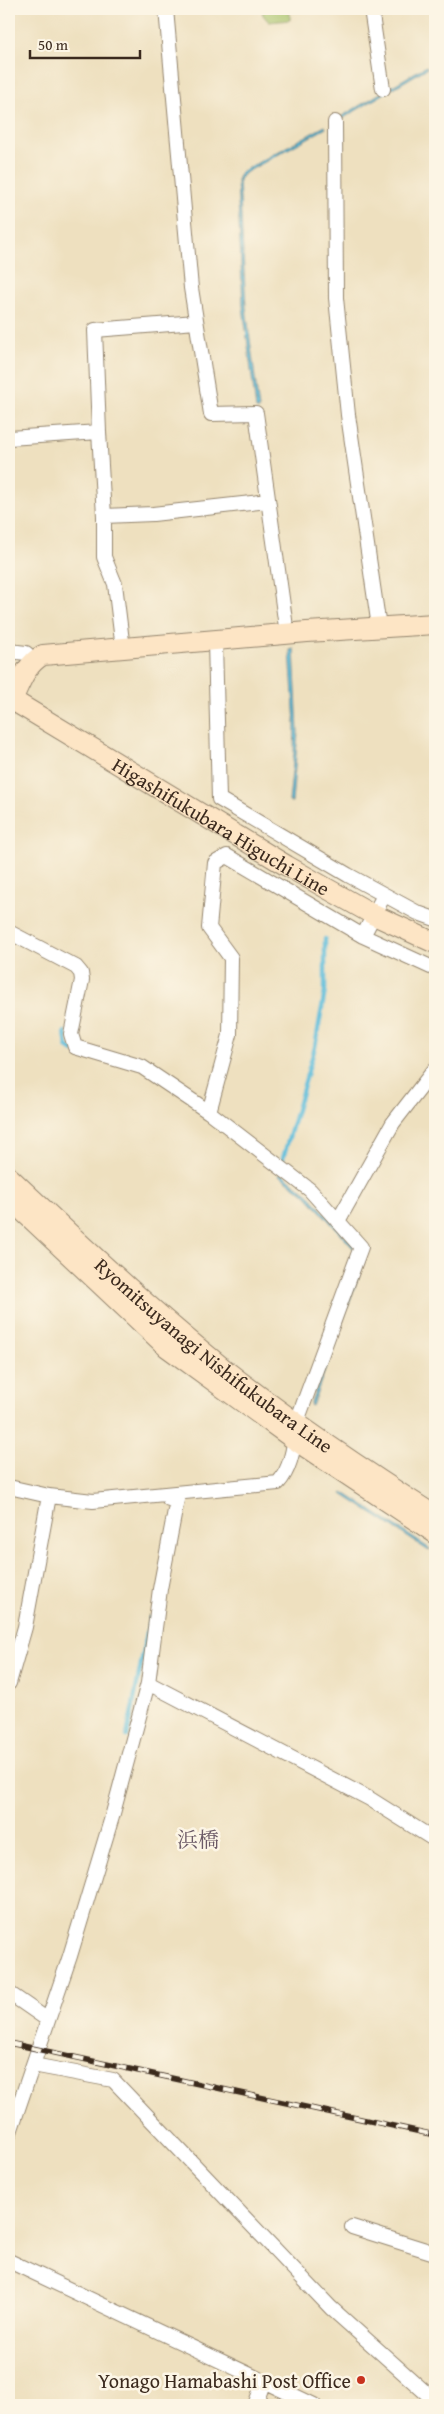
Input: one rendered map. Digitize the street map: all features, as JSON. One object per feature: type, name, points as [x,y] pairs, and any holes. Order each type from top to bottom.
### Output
[{"type":"main road","points":[[34,660],[43,655],[215,642],[287,634],[435,624]]},
{"type":"main road","name":"Higashifukubara Higuchi Line","points":[[34,660],[10,701],[287,866],[374,915],[435,943]]},
{"type":"main road","name":"Ryomitsuyanagi Nishifukubara Line","points":[[9,1177],[113,1275],[296,1432],[435,1533]]},
{"type":"main road","name":"Ryomitsuyanagi Nishifukubara Line","points":[[9,1198],[167,1347],[296,1432],[435,1516]]},
{"type":"street","points":[[166,9],[180,172],[196,322],[211,414],[256,413],[287,634]]},
{"type":"street","points":[[371,9],[383,89]]},
{"type":"street","points":[[335,122],[336,298],[348,415],[379,627]]},
{"type":"street","points":[[123,649],[115,584],[104,557],[104,516],[98,432],[95,330],[196,322]]},
{"type":"street","points":[[9,438],[98,432]]},
{"type":"street","points":[[104,516],[153,514],[268,501]]},
{"type":"street","points":[[215,642],[219,799],[384,895],[435,919]]},
{"type":"street","points":[[9,651],[26,653],[34,660]]},
{"type":"street","points":[[209,1112],[230,1035],[231,958],[209,928],[215,863],[227,856],[363,936],[435,969]]},
{"type":"street","points":[[363,936],[384,895]]},
{"type":"street","points":[[9,932],[76,967],[80,973],[82,980],[71,1034],[75,1047],[142,1067],[209,1112],[310,1190],[361,1248],[296,1432],[284,1474],[278,1483],[93,1501],[49,1496],[9,1487]]},
{"type":"street","points":[[338,1221],[393,1123],[435,1069]]},
{"type":"street","points":[[9,2135],[48,2020],[109,1827],[148,1683],[160,1589],[177,1500],[169,1499],[169,1495]]},
{"type":"street","points":[[9,1683],[25,1626],[49,1496]]},
{"type":"street","points":[[148,1683],[370,1799],[435,1840]]},
{"type":"street","points":[[9,1993],[48,2020]]},
{"type":"street","points":[[33,2065],[113,2080],[330,2308],[435,2401]]},
{"type":"street","points":[[352,2226],[435,2253]]},
{"type":"street","points":[[9,2261],[314,2405]]},
{"type":"street","points":[[255,2405],[264,2381]]},
{"type":"green space","points":[[262,9],[290,9],[290,20],[269,22],[263,15]]},
{"type":"water","points":[[426,66],[427,68],[340,120],[339,118]]},
{"type":"water","points":[[325,126],[326,128],[243,174],[239,180],[246,308],[259,409],[256,409],[243,306],[237,180],[241,172]]},
{"type":"water","points":[[294,649],[298,732],[292,802],[289,802],[295,725],[290,650]]},
{"type":"water","points":[[281,1173],[306,1192],[365,1258],[341,1326],[338,1325],[362,1258],[305,1194],[279,1175]]},
{"type":"water","points":[[335,1333],[338,1334],[312,1406],[310,1405]]},
{"type":"water","points":[[343,1492],[430,1549],[429,1551],[342,1494]]},
{"type":"waterway","points":[[281,1165],[315,1047],[325,991],[325,939]]},
{"type":"waterway","points":[[65,1032],[67,1047],[73,1051]]},
{"type":"waterway","points":[[127,1736],[150,1618]]},
{"type":"railway","points":[[9,2043],[435,2135]]},
{"type":"place","name":"Yonago Hamabashi Post Office","points":[[361,2380]]},
{"type":"district","name":"浜橋","points":[[198,1839]]}]
